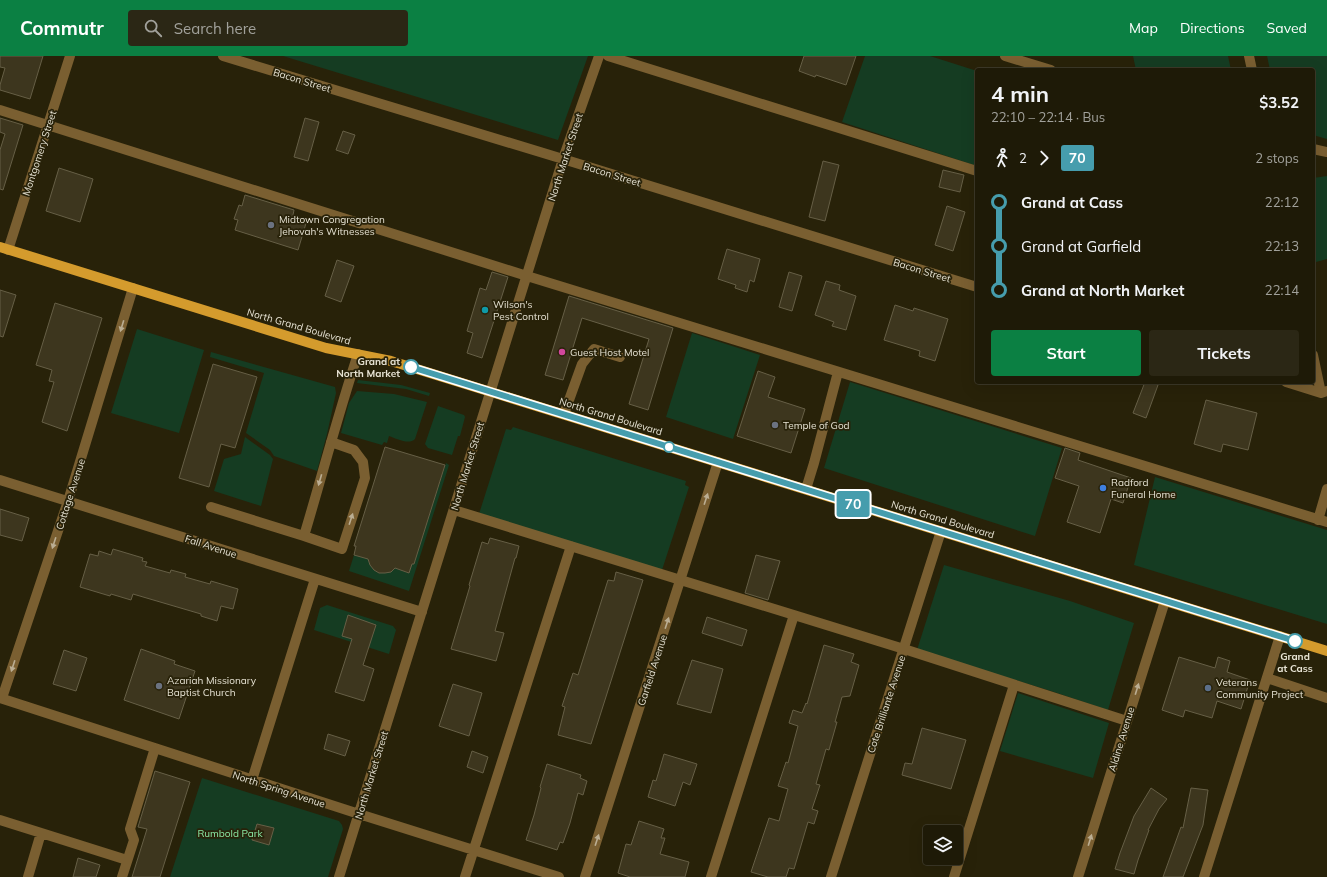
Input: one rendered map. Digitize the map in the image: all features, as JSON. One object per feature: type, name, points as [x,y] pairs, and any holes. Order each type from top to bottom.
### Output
[{"type":"main road","name":"North Grand Boulevard","points":[[4,248],[326,348],[391,361],[1327,651]]},
{"type":"street","name":"Montgomery Street","points":[[4,248],[48,125],[70,56]]},
{"type":"street","name":"Bacon Street","points":[[223,56],[975,286]]},
{"type":"street","name":"North Market Street","points":[[339,877],[563,159],[599,56]]},
{"type":"street","points":[[608,56],[975,170]]},
{"type":"street","points":[[1005,56],[1044,68]]},
{"type":"street","points":[[1249,56],[1252,68]]},
{"type":"street","points":[[0,110],[527,276],[1322,521],[1327,489]]},
{"type":"street","points":[[1315,149],[1327,152]]},
{"type":"street","name":"Cottage Avenue","points":[[1,698],[68,501],[133,288]]},
{"type":"street","points":[[564,414],[582,364],[594,349],[620,357]]},
{"type":"street","points":[[304,536],[358,354]]},
{"type":"street","points":[[1315,362],[1324,392]]},
{"type":"street","points":[[806,490],[838,372]]},
{"type":"street","points":[[1294,384],[1324,392]]},
{"type":"street","points":[[211,507],[342,549],[365,478],[363,462],[354,450],[331,442]]},
{"type":"street","name":"Garfield Avenue","points":[[586,877],[718,462]]},
{"type":"street","name":"Fall Avenue","points":[[0,480],[422,612]]},
{"type":"street","points":[[454,510],[904,649],[1127,721]]},
{"type":"street","name":"Cote Brilliante Avenue","points":[[831,877],[941,531]]},
{"type":"street","points":[[465,877],[571,546]]},
{"type":"street","points":[[252,780],[315,579]]},
{"type":"street","name":"Aldine Avenue","points":[[1078,877],[1165,601]]},
{"type":"street","points":[[711,877],[794,615]]},
{"type":"street","points":[[1204,877],[1280,636]]},
{"type":"street","points":[[1267,678],[1327,698]]},
{"type":"street","points":[[954,877],[1014,685]]},
{"type":"street","name":"North Spring Avenue","points":[[1,698],[252,780],[559,877]]},
{"type":"street","points":[[122,877],[134,840],[130,829],[155,748]]},
{"type":"street","points":[[0,820],[127,860]]},
{"type":"street","points":[[28,877],[41,833]]},
{"type":"green space","points":[[283,56],[588,56],[558,140]]},
{"type":"green space","points":[[865,56],[930,56],[975,70],[975,165],[842,122]]},
{"type":"green space","points":[[1133,56],[1228,56],[1231,68],[1136,68]]},
{"type":"green space","points":[[1267,56],[1327,56],[1327,139],[1315,136],[1315,68],[1270,68]]},
{"type":"green space","points":[[1327,176],[1327,259],[1316,262],[1315,257],[1315,178]]},
{"type":"green space","points":[[137,329],[204,350],[179,433],[111,413]]},
{"type":"green space","points":[[692,333],[760,355],[733,439],[666,417]]},
{"type":"green space","points":[[211,352],[335,387],[336,393],[317,471],[274,456],[270,450],[246,433],[264,373],[210,357]]},
{"type":"green space","points":[[358,380],[401,385],[430,393],[429,396],[406,389],[357,383]]},
{"type":"green space","points":[[850,382],[1062,448],[1035,536],[824,468]]},
{"type":"green space","points":[[357,391],[394,394],[427,402],[415,439],[412,441],[406,441],[389,436],[387,443],[384,442],[382,445],[341,433],[349,403]]},
{"type":"green space","points":[[438,406],[464,415],[465,417],[460,436],[458,436],[452,455],[428,448],[425,444]]},
{"type":"green space","points":[[513,427],[686,481],[685,485],[689,487],[662,570],[479,514],[506,429],[511,430]]},
{"type":"green space","points":[[245,437],[270,455],[273,459],[261,506],[214,491],[224,459],[241,454]]},
{"type":"green space","points":[[446,463],[449,465],[409,591],[349,571],[354,555],[368,559],[372,568],[379,572],[383,573],[391,571],[395,568],[409,573],[412,564],[414,564]]},
{"type":"green space","points":[[1155,477],[1327,530],[1327,624],[1134,565]]},
{"type":"green space","points":[[944,565],[1070,601],[1134,623],[1108,710],[917,650]]},
{"type":"green space","points":[[327,605],[393,626],[396,630],[389,654],[314,630],[320,608]]},
{"type":"green space","points":[[1018,693],[1109,723],[1093,778],[1000,751]]},
{"type":"green space","name":"Rumbold Park","points":[[202,778],[339,821],[343,829],[328,877],[170,877]]},
{"type":"building","points":[[0,56],[43,56],[30,99],[0,90],[5,68],[0,67]]},
{"type":"building","points":[[804,56],[856,56],[846,85],[799,71]]},
{"type":"building","points":[[0,118],[23,125],[3,190],[0,189],[0,150],[5,134],[0,132]]},
{"type":"building","points":[[305,118],[319,122],[308,161],[294,157]]},
{"type":"building","points":[[343,131],[355,135],[348,154],[336,150]]},
{"type":"building","points":[[823,161],[839,165],[825,221],[809,217]]},
{"type":"building","points":[[59,168],[93,179],[80,222],[46,211]]},
{"type":"building","points":[[943,170],[964,175],[960,192],[939,187]]},
{"type":"building","name":"Midtown Congregation Jehovah's Witnesses","points":[[245,195],[294,210],[293,215],[307,220],[298,250],[235,230],[238,220],[234,219],[239,205],[242,206]]},
{"type":"building","points":[[947,206],[965,212],[953,251],[935,245]]},
{"type":"building","points":[[727,249],[760,259],[754,282],[750,280],[747,292],[735,288],[736,285],[718,279]]},
{"type":"building","points":[[337,260],[354,266],[341,302],[325,296]]},
{"type":"building","name":"Wilson's Pest Control","points":[[492,272],[508,277],[482,358],[467,353],[473,333],[467,331],[480,288],[486,290]]},
{"type":"building","points":[[789,272],[802,276],[792,311],[779,307]]},
{"type":"building","points":[[826,281],[840,285],[839,290],[856,296],[846,330],[832,326],[834,322],[815,315]]},
{"type":"building","points":[[0,290],[16,295],[3,337],[0,336]]},
{"type":"building","points":[[569,296],[673,328],[648,410],[629,404],[649,339],[582,318],[563,380],[545,375]]},
{"type":"building","points":[[55,303],[102,318],[67,431],[42,422],[54,382],[49,381],[52,370],[36,365]]},
{"type":"building","points":[[895,305],[913,311],[914,308],[948,319],[935,361],[919,356],[920,351],[884,340]]},
{"type":"building","points":[[213,364],[257,377],[235,448],[221,444],[209,487],[179,478]]},
{"type":"building","points":[[758,371],[775,377],[768,397],[805,409],[791,453],[737,436]]},
{"type":"building","points":[[1144,384],[1158,385],[1146,418],[1133,413]]},
{"type":"building","points":[[1206,400],[1257,413],[1248,450],[1223,444],[1221,452],[1194,444]]},
{"type":"building","points":[[385,447],[445,465],[414,564],[412,564],[409,573],[395,568],[391,572],[379,573],[370,565],[368,559],[354,555],[356,546],[354,546]]},
{"type":"building","name":"Radford Funeral Home","points":[[1065,448],[1080,453],[1078,460],[1131,478],[1123,503],[1111,499],[1100,533],[1067,522],[1079,486],[1055,478]]},
{"type":"building","points":[[0,509],[29,518],[22,541],[0,535]]},
{"type":"building","points":[[490,538],[519,546],[495,631],[504,633],[496,661],[451,649],[482,542],[488,544]]},
{"type":"building","points":[[113,549],[143,558],[142,561],[147,562],[145,566],[170,573],[171,570],[186,574],[185,577],[210,584],[211,581],[238,589],[233,609],[221,606],[217,621],[201,616],[201,614],[133,594],[131,600],[111,594],[110,596],[80,587],[90,554],[98,556],[99,551],[111,555]]},
{"type":"building","points":[[756,555],[780,561],[768,600],[745,593]]},
{"type":"building","points":[[616,572],[643,580],[591,744],[558,735],[565,707],[562,706],[573,673],[578,675],[608,580],[614,581]]},
{"type":"building","points":[[348,615],[376,625],[363,665],[374,669],[364,701],[335,692],[352,639],[342,636]]},
{"type":"building","points":[[707,617],[747,630],[742,646],[702,633]]},
{"type":"building","points":[[824,645],[854,654],[851,662],[859,665],[850,696],[842,697],[829,750],[826,749],[816,784],[820,785],[812,809],[818,811],[814,824],[808,822],[794,869],[789,868],[786,877],[768,877],[751,872],[769,818],[779,821],[788,789],[778,786],[786,762],[788,763],[798,726],[789,723],[793,710],[802,713],[806,703],[807,704]]},
{"type":"building","name":"Azariah Missionary Baptist Church","points":[[141,649],[175,661],[174,664],[195,671],[179,719],[124,700]]},
{"type":"building","points":[[64,650],[87,658],[76,691],[53,684]]},
{"type":"building","name":"Veterans Community Project","points":[[1179,657],[1215,668],[1218,657],[1230,661],[1227,672],[1250,680],[1241,709],[1217,701],[1212,718],[1185,710],[1183,717],[1162,710]]},
{"type":"building","points":[[692,660],[723,669],[711,713],[677,704]]},
{"type":"building","points":[[453,684],[482,693],[469,736],[439,726]]},
{"type":"building","points":[[922,728],[966,740],[951,789],[902,775],[905,763],[912,764]]},
{"type":"building","points":[[328,734],[350,741],[345,756],[324,749]]},
{"type":"building","points":[[472,751],[488,757],[483,773],[467,767]]},
{"type":"building","points":[[664,754],[697,764],[690,785],[683,782],[675,806],[648,797],[653,780],[656,781]]},
{"type":"building","points":[[547,764],[581,775],[580,778],[587,781],[583,795],[578,793],[563,843],[560,842],[557,850],[526,840]]},
{"type":"building","points":[[155,771],[190,782],[160,877],[132,877],[147,829],[138,827]]},
{"type":"building","points":[[1151,788],[1167,799],[1159,809],[1148,830],[1134,874],[1115,869],[1134,816]]},
{"type":"building","points":[[1191,788],[1208,790],[1203,825],[1183,877],[1163,877],[1181,827],[1183,828]]},
{"type":"building","points":[[639,821],[664,829],[661,838],[665,838],[660,854],[689,862],[685,877],[630,877],[618,873],[626,844],[631,845]]},
{"type":"building","points":[[257,824],[274,828],[269,845],[252,840]]},
{"type":"building","points":[[78,858],[100,865],[96,877],[73,877]]},
{"type":"bus line","name":"70","points":[[411,367],[1295,641]]},
{"type":"place","name":"Midtown Congregation Jehovah's Witnesses","points":[[271,225]]},
{"type":"place","name":"Wilson's Pest Control","points":[[485,310]]},
{"type":"place","name":"Guest Host Motel","points":[[562,352]]},
{"type":"place","name":"Grand at North Market","points":[[411,367]]},
{"type":"place","name":"Temple of God","points":[[775,425]]},
{"type":"place","name":"Radford Funeral Home","points":[[1103,488]]},
{"type":"place","name":"Grand at Cass","points":[[1295,641]]},
{"type":"place","name":"Azariah Missionary Baptist Church","points":[[159,686]]},
{"type":"place","name":"Veterans Community Project","points":[[1208,688]]}]
